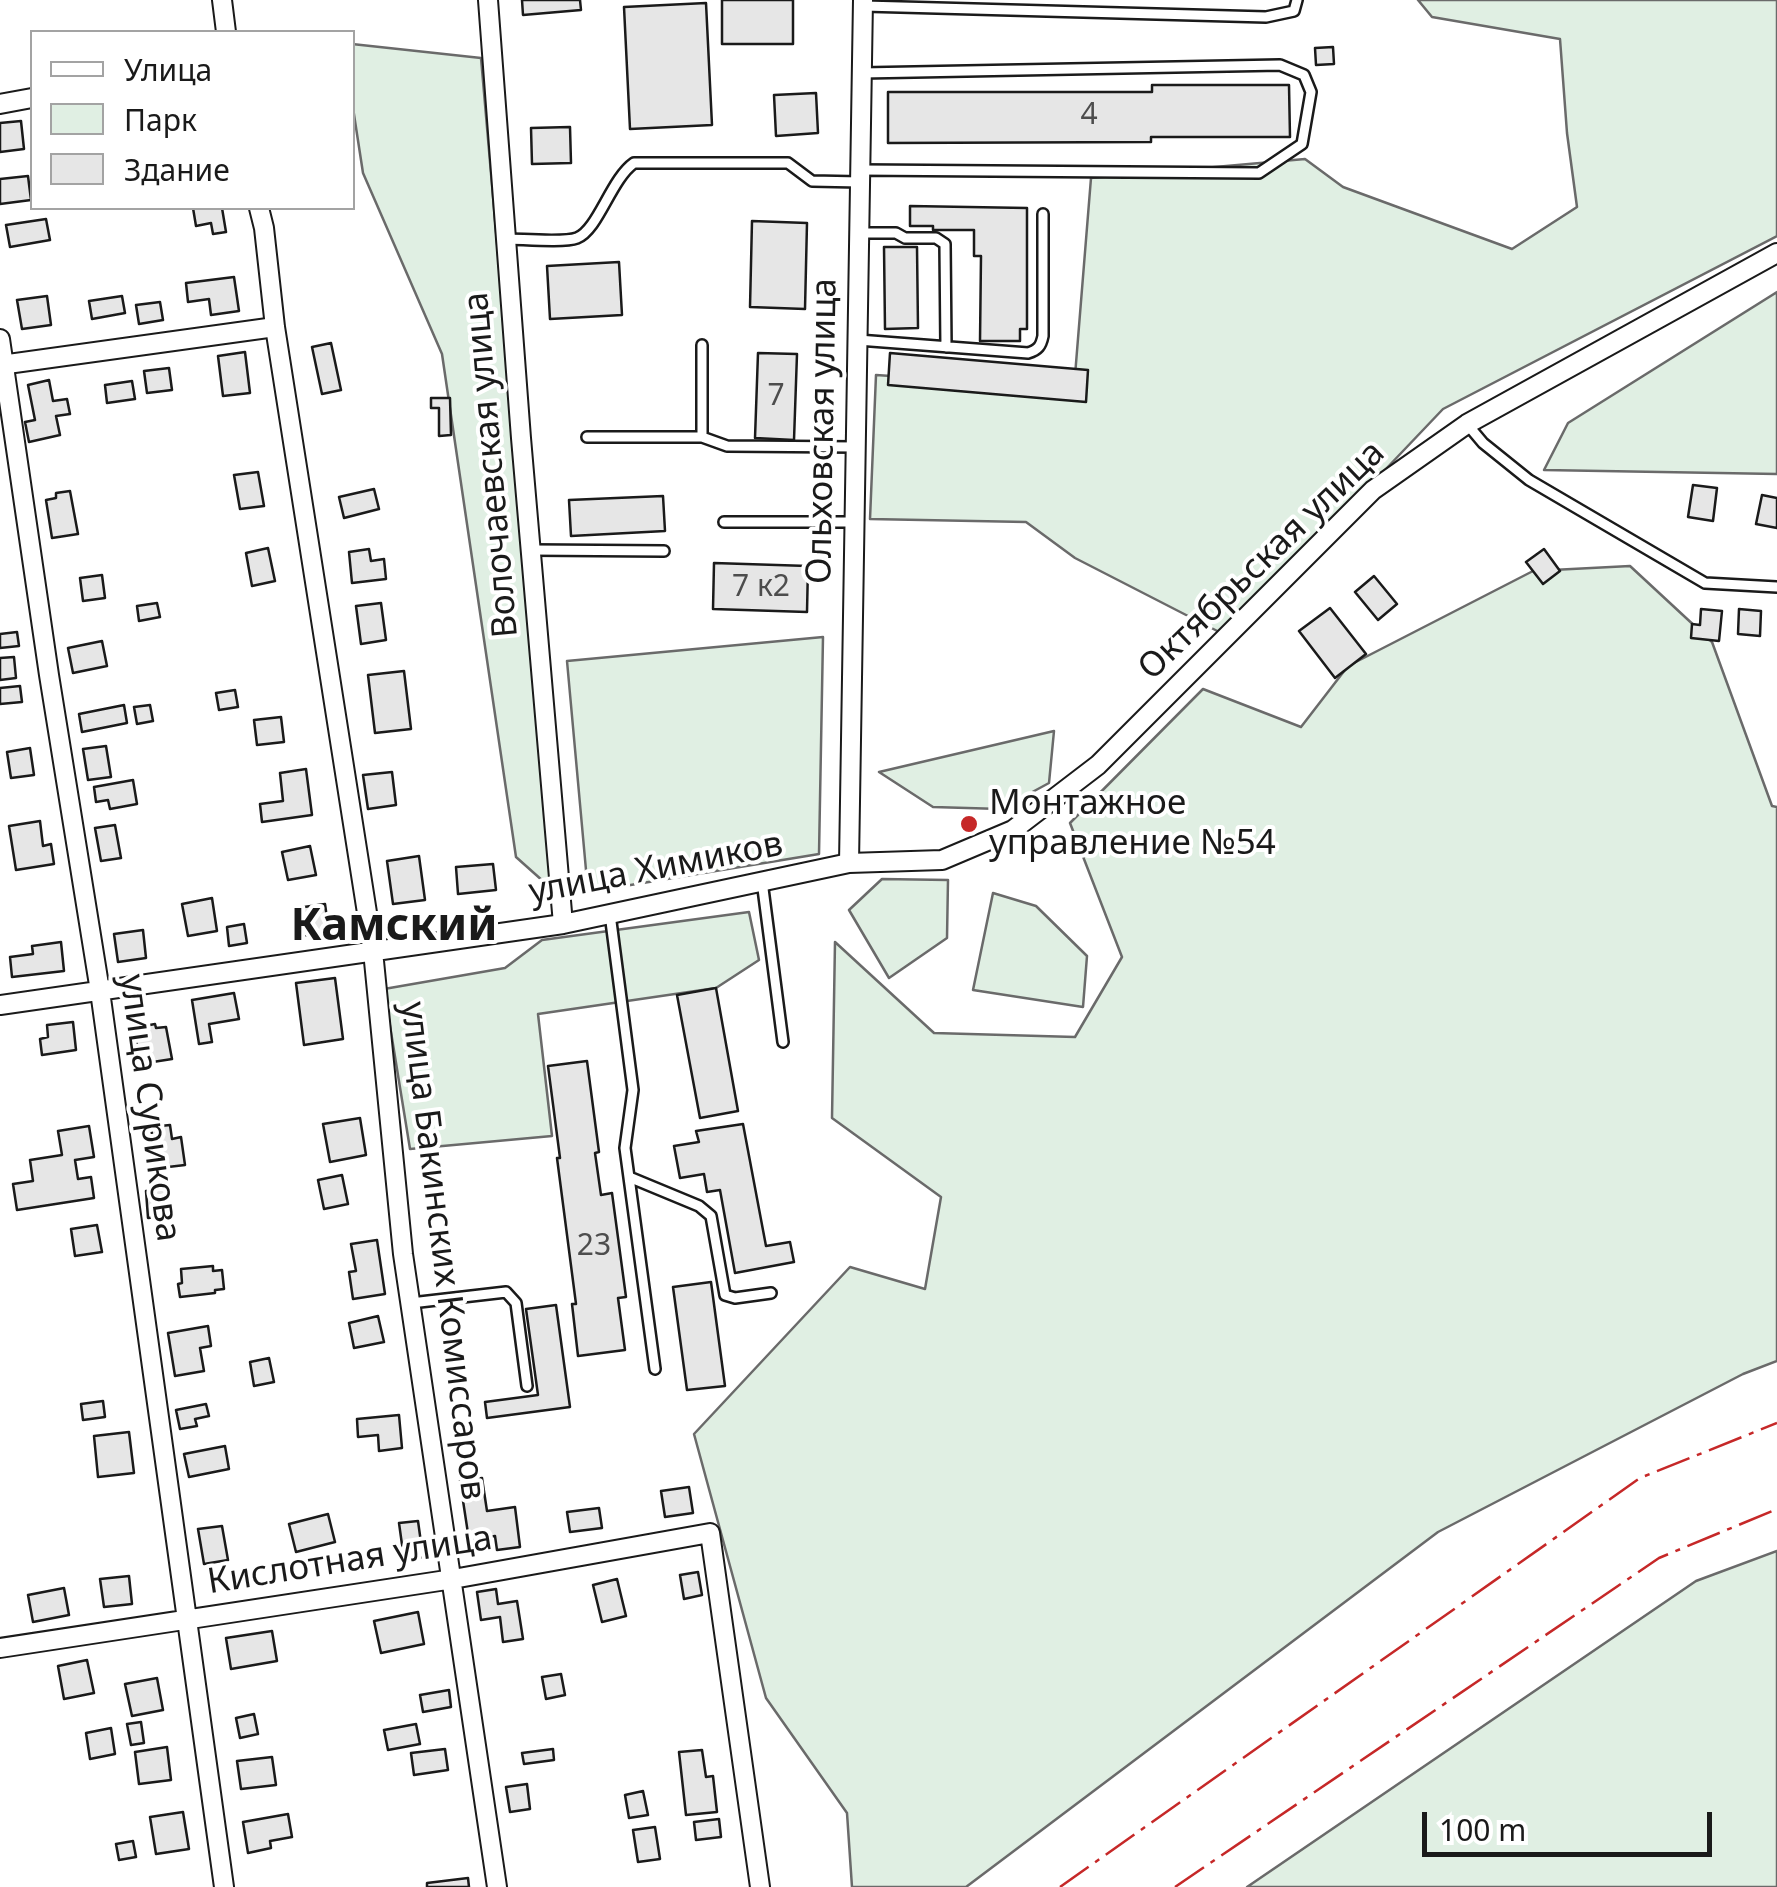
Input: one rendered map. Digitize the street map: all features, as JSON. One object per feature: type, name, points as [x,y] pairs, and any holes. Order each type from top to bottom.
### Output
[{"type":"street","points":[[222,0],[226,30]]},
{"type":"street","name":"Волочаевская улица","points":[[488,0],[563,924]]},
{"type":"street","name":"Ольховская улица","points":[[848,863],[863,3]]},
{"type":"street","points":[[0,104],[30,98]]},
{"type":"street","name":"улица Бакинских Комиссаров","points":[[260,210],[275,327],[373,952],[403,1254],[496,1887]]},
{"type":"street","name":"Октябрьская улица","points":[[848,863],[942,860],[1013,830],[1098,765],[1373,490],[1467,424],[1777,253]]},
{"type":"street","points":[[2,364],[275,327]]},
{"type":"street","name":"улица Сурикова","points":[[0,339],[100,991],[224,1887]]},
{"type":"street","name":"улица Химиков","points":[[0,1006],[563,924],[848,863]]},
{"type":"street","name":"Кислотная улица","points":[[0,1648],[453,1579],[710,1533],[760,1887]]},
{"type":"lane","points":[[863,3],[1266,17],[1294,11],[1298,0]]},
{"type":"lane","points":[[506,239],[577,238],[588,229],[621,174],[634,163],[788,163],[812,181],[860,176],[1258,173],[1302,144],[1311,92],[1304,75],[1280,65],[862,73]]},
{"type":"lane","points":[[858,340],[1028,353],[1036,350],[1041,344],[1043,214]]},
{"type":"lane","points":[[860,233],[936,238],[945,244],[946,347]]},
{"type":"lane","points":[[702,346],[702,437]]},
{"type":"lane","points":[[1467,424],[1483,443],[1529,480],[1704,583],[1777,587]]},
{"type":"lane","points":[[588,436],[702,437],[727,446],[856,447]]},
{"type":"lane","points":[[724,522],[854,522]]},
{"type":"lane","points":[[531,550],[664,551]]},
{"type":"lane","points":[[762,881],[783,1042]]},
{"type":"lane","points":[[610,914],[633,1090],[626,1148],[655,1369]]},
{"type":"lane","points":[[629,1177],[699,1206],[711,1216],[725,1294],[735,1298],[771,1293]]},
{"type":"lane","points":[[411,1303],[506,1292],[516,1303],[527,1386]]},
{"type":"green space","points":[[1418,0],[1777,0],[1777,236],[1443,409],[1227,636],[1075,558],[1026,522],[870,519],[876,375],[1074,388],[1091,178],[1305,159],[1343,187],[1512,249],[1577,207],[1560,39],[1432,17]]},
{"type":"green space","points":[[355,44],[481,58],[553,890],[516,857],[442,354],[363,173],[355,121]]},
{"type":"green space","points":[[1777,292],[1777,474],[1544,470],[1568,423]]},
{"type":"green space","points":[[1630,566],[1712,642],[1772,806],[1777,807],[1777,1361],[1743,1374],[1438,1532],[966,1887],[852,1887],[847,1813],[766,1698],[694,1434],[850,1267],[925,1289],[941,1197],[832,1118],[835,942],[934,1033],[1075,1037],[1122,957],[1070,823],[1203,689],[1301,727],[1348,666],[1533,571]]},
{"type":"green space","points":[[823,637],[819,854],[588,892],[567,661]]},
{"type":"green space","points":[[1054,731],[1049,783],[1001,809],[933,807],[879,772]]},
{"type":"green space","points":[[882,879],[948,880],[947,938],[889,978],[849,910]]},
{"type":"green space","points":[[993,893],[1036,906],[1087,956],[1083,1007],[973,990]]},
{"type":"green space","points":[[749,912],[759,960],[716,988],[538,1014],[552,1136],[410,1149],[384,989],[505,968],[542,940]]},
{"type":"green space","points":[[1777,1551],[1777,1887],[1247,1887],[1696,1581]]},
{"type":"building","points":[[522,0],[580,0],[581,10],[523,15]]},
{"type":"building","points":[[722,0],[793,0],[793,44],[722,44]]},
{"type":"building","points":[[706,3],[712,125],[630,129],[624,7]]},
{"type":"building","points":[[1333,47],[1334,64],[1316,65],[1315,48]]},
{"type":"building","points":[[1152,85],[1289,85],[1290,137],[888,143],[888,92],[1152,92]]},
{"type":"building","points":[[816,93],[818,133],[776,136],[774,95]]},
{"type":"building","points":[[21,121],[24,149],[0,152],[0,123]]},
{"type":"building","points":[[570,127],[571,163],[532,164],[531,128]]},
{"type":"building","points":[[28,176],[30,200],[0,204],[0,179]]},
{"type":"building","points":[[910,206],[1027,208],[1027,329],[1020,329],[1020,341],[980,341],[981,256],[974,256],[974,230],[910,226]]},
{"type":"building","points":[[193,210],[222,210],[226,232],[213,234],[211,223],[196,226]]},
{"type":"building","points":[[46,219],[50,240],[10,247],[6,225]]},
{"type":"building","points":[[752,221],[807,223],[805,309],[750,307]]},
{"type":"building","points":[[884,247],[917,247],[918,328],[885,329]]},
{"type":"building","points":[[619,262],[622,315],[550,319],[547,266]]},
{"type":"building","points":[[234,277],[239,311],[211,315],[209,299],[188,302],[186,283]]},
{"type":"building","points":[[47,296],[51,325],[22,329],[17,300]]},
{"type":"building","points":[[122,296],[125,313],[92,319],[89,301]]},
{"type":"building","points":[[160,302],[163,320],[139,324],[136,305]]},
{"type":"building","points":[[331,343],[341,390],[322,394],[312,347]]},
{"type":"building","points":[[245,352],[250,393],[223,396],[218,356]]},
{"type":"building","points":[[758,353],[797,354],[794,440],[755,438]]},
{"type":"building","points":[[890,353],[1088,370],[1086,402],[888,385]]},
{"type":"building","points":[[169,368],[172,390],[147,393],[144,371]]},
{"type":"building","points":[[49,380],[53,401],[67,399],[70,414],[56,416],[60,435],[29,442],[25,422],[35,420],[28,385]]},
{"type":"building","points":[[132,381],[135,399],[107,403],[105,385]]},
{"type":"building","points":[[431,398],[450,398],[451,435],[439,436],[439,408],[431,408]]},
{"type":"building","points":[[258,472],[264,506],[240,509],[234,475]]},
{"type":"building","points":[[1693,485],[1717,488],[1713,521],[1688,517]]},
{"type":"building","points":[[374,489],[379,509],[344,518],[339,497]]},
{"type":"building","points":[[70,491],[78,534],[52,538],[46,500],[56,498],[56,493]]},
{"type":"building","points":[[1762,495],[1777,498],[1777,528],[1756,524]]},
{"type":"building","points":[[663,496],[665,531],[571,536],[569,500]]},
{"type":"building","points":[[268,548],[275,581],[252,586],[246,553]]},
{"type":"building","points":[[369,549],[371,561],[384,559],[386,579],[352,583],[349,552]]},
{"type":"building","points":[[1544,549],[1560,571],[1543,584],[1526,562]]},
{"type":"building","points":[[714,563],[808,566],[807,612],[713,609]]},
{"type":"building","points":[[102,575],[105,598],[83,601],[80,578]]},
{"type":"building","points":[[1374,576],[1397,604],[1378,620],[1355,592]]},
{"type":"building","points":[[157,603],[160,617],[139,621],[137,606]]},
{"type":"building","points":[[381,603],[386,640],[361,644],[356,606]]},
{"type":"building","points":[[1330,608],[1366,654],[1335,678],[1299,631]]},
{"type":"building","points":[[1701,609],[1722,611],[1719,641],[1691,638],[1692,624],[1700,625]]},
{"type":"building","points":[[1739,609],[1761,611],[1760,636],[1738,634]]},
{"type":"building","points":[[17,632],[19,646],[0,648],[0,634]]},
{"type":"building","points":[[102,641],[107,666],[73,673],[68,648]]},
{"type":"building","points":[[14,657],[16,678],[0,680],[0,658]]},
{"type":"building","points":[[404,671],[411,729],[375,733],[368,675]]},
{"type":"building","points":[[20,686],[22,702],[0,704],[0,688]]},
{"type":"building","points":[[235,690],[238,707],[219,710],[216,693]]},
{"type":"building","points":[[124,705],[127,723],[82,732],[79,714]]},
{"type":"building","points":[[150,705],[153,721],[137,724],[134,707]]},
{"type":"building","points":[[281,717],[284,742],[257,745],[254,720]]},
{"type":"building","points":[[106,746],[111,777],[88,780],[83,749]]},
{"type":"building","points":[[30,748],[34,775],[11,778],[7,752]]},
{"type":"building","points":[[306,769],[312,815],[262,822],[260,804],[283,801],[280,773]]},
{"type":"building","points":[[392,772],[396,805],[368,809],[363,775]]},
{"type":"building","points":[[133,780],[137,804],[110,809],[108,800],[96,802],[94,787]]},
{"type":"building","points":[[40,821],[43,846],[51,844],[54,864],[16,870],[9,826]]},
{"type":"building","points":[[115,825],[121,858],[101,861],[95,828]]},
{"type":"building","points":[[310,846],[316,875],[288,880],[282,852]]},
{"type":"building","points":[[419,856],[425,900],[393,904],[387,861]]},
{"type":"building","points":[[493,864],[496,890],[458,894],[456,867]]},
{"type":"building","points":[[212,898],[217,931],[188,936],[182,904]]},
{"type":"building","points":[[325,904],[329,932],[300,936],[297,908]]},
{"type":"building","points":[[244,924],[247,943],[229,946],[227,927]]},
{"type":"building","points":[[143,930],[146,958],[118,962],[114,934]]},
{"type":"building","points":[[61,942],[64,971],[12,977],[10,957],[33,954],[32,946]]},
{"type":"building","points":[[335,978],[343,1039],[304,1045],[296,983]]},
{"type":"building","points":[[716,988],[738,1111],[700,1118],[677,995]]},
{"type":"building","points":[[234,993],[239,1019],[209,1024],[212,1042],[199,1044],[192,1000]]},
{"type":"building","points":[[73,1022],[76,1050],[42,1055],[40,1039],[48,1037],[47,1025]]},
{"type":"building","points":[[155,1024],[156,1028],[166,1027],[172,1059],[140,1064],[134,1028]]},
{"type":"building","points":[[587,1061],[601,1195],[612,1193],[626,1297],[618,1298],[625,1350],[578,1356],[572,1304],[576,1304],[548,1066]]},
{"type":"building","points":[[360,1118],[366,1155],[330,1162],[323,1124]]},
{"type":"building","points":[[743,1124],[766,1246],[790,1242],[794,1262],[735,1273],[720,1190],[707,1192],[704,1174],[680,1178],[674,1146],[699,1142],[696,1131]]},
{"type":"building","points":[[170,1125],[172,1139],[181,1137],[185,1165],[151,1169],[147,1142],[153,1141],[151,1127]]},
{"type":"building","points":[[89,1126],[94,1157],[75,1160],[78,1179],[91,1177],[94,1198],[17,1210],[13,1184],[33,1181],[30,1160],[62,1155],[58,1131]]},
{"type":"building","points":[[342,1175],[348,1204],[324,1209],[318,1180]]},
{"type":"building","points":[[167,1189],[169,1216],[148,1218],[146,1191]]},
{"type":"building","points":[[97,1225],[102,1252],[75,1256],[71,1229]]},
{"type":"building","points":[[377,1240],[385,1294],[353,1299],[349,1272],[356,1271],[351,1244]]},
{"type":"building","points":[[213,1266],[213,1271],[222,1270],[224,1289],[180,1297],[181,1269]]},
{"type":"building","points":[[711,1282],[725,1386],[687,1390],[673,1287]]},
{"type":"building","points":[[556,1305],[570,1407],[487,1418],[485,1402],[538,1395],[526,1309]]},
{"type":"building","points":[[378,1316],[384,1342],[354,1348],[349,1323]]},
{"type":"building","points":[[208,1326],[211,1346],[200,1348],[204,1371],[175,1376],[168,1333]]},
{"type":"building","points":[[269,1358],[274,1382],[254,1386],[250,1362]]},
{"type":"building","points":[[103,1401],[105,1417],[83,1420],[81,1404]]},
{"type":"building","points":[[206,1404],[209,1416],[195,1419],[197,1426],[180,1429],[176,1410]]},
{"type":"building","points":[[399,1415],[402,1448],[379,1451],[378,1435],[358,1437],[357,1419]]},
{"type":"building","points":[[129,1432],[134,1473],[98,1477],[94,1436]]},
{"type":"building","points":[[225,1446],[229,1469],[189,1477],[184,1454]]},
{"type":"building","points":[[482,1478],[487,1511],[515,1507],[520,1547],[497,1550],[495,1536],[469,1540],[460,1481]]},
{"type":"building","points":[[689,1487],[693,1513],[665,1517],[661,1491]]},
{"type":"building","points":[[599,1508],[602,1528],[570,1532],[567,1512]]},
{"type":"building","points":[[328,1514],[335,1542],[296,1552],[289,1524]]},
{"type":"building","points":[[418,1521],[423,1557],[404,1559],[399,1523]]},
{"type":"building","points":[[222,1526],[228,1560],[204,1564],[198,1529]]},
{"type":"building","points":[[698,1572],[702,1595],[684,1599],[680,1575]]},
{"type":"building","points":[[129,1576],[132,1604],[104,1607],[100,1579]]},
{"type":"building","points":[[617,1579],[626,1616],[602,1622],[593,1585]]},
{"type":"building","points":[[64,1588],[69,1615],[33,1622],[28,1595]]},
{"type":"building","points":[[496,1589],[498,1604],[517,1601],[523,1639],[503,1642],[500,1617],[481,1620],[477,1592]]},
{"type":"building","points":[[418,1612],[424,1644],[381,1653],[374,1621]]},
{"type":"building","points":[[272,1631],[277,1661],[231,1669],[226,1638]]},
{"type":"building","points":[[87,1660],[94,1693],[64,1699],[58,1666]]},
{"type":"building","points":[[561,1674],[565,1695],[546,1699],[542,1677]]},
{"type":"building","points":[[157,1678],[163,1710],[132,1716],[125,1684]]},
{"type":"building","points":[[449,1690],[451,1707],[423,1712],[420,1695]]},
{"type":"building","points":[[254,1714],[258,1734],[240,1738],[236,1718]]},
{"type":"building","points":[[141,1722],[144,1743],[131,1745],[127,1724]]},
{"type":"building","points":[[416,1724],[420,1744],[388,1750],[384,1730]]},
{"type":"building","points":[[111,1728],[115,1754],[90,1759],[86,1733]]},
{"type":"building","points":[[167,1747],[171,1780],[139,1784],[135,1752]]},
{"type":"building","points":[[445,1749],[448,1770],[414,1775],[411,1753]]},
{"type":"building","points":[[553,1749],[554,1760],[524,1764],[522,1753]]},
{"type":"building","points":[[702,1750],[706,1777],[713,1776],[717,1812],[686,1815],[679,1752]]},
{"type":"building","points":[[272,1757],[276,1785],[241,1789],[237,1761]]},
{"type":"building","points":[[527,1784],[530,1809],[510,1812],[506,1787]]},
{"type":"building","points":[[643,1791],[648,1815],[629,1818],[625,1795]]},
{"type":"building","points":[[183,1812],[189,1849],[156,1854],[150,1817]]},
{"type":"building","points":[[288,1814],[292,1837],[270,1841],[271,1848],[248,1853],[243,1822]]},
{"type":"building","points":[[719,1819],[721,1837],[696,1840],[694,1822]]},
{"type":"building","points":[[655,1827],[660,1859],[638,1862],[633,1830]]},
{"type":"building","points":[[133,1841],[136,1857],[119,1860],[116,1844]]},
{"type":"building","points":[[468,1878],[469,1887],[427,1887],[427,1883]]},
{"type":"power","points":[[1060,1887],[1640,1478],[1777,1423]]},
{"type":"power","points":[[1175,1887],[1659,1558],[1777,1509]]},
{"type":"place","name":"Монтажное управление №54","points":[[969,824]]},
{"type":"district","name":"Камский","points":[[394,927]]}]
